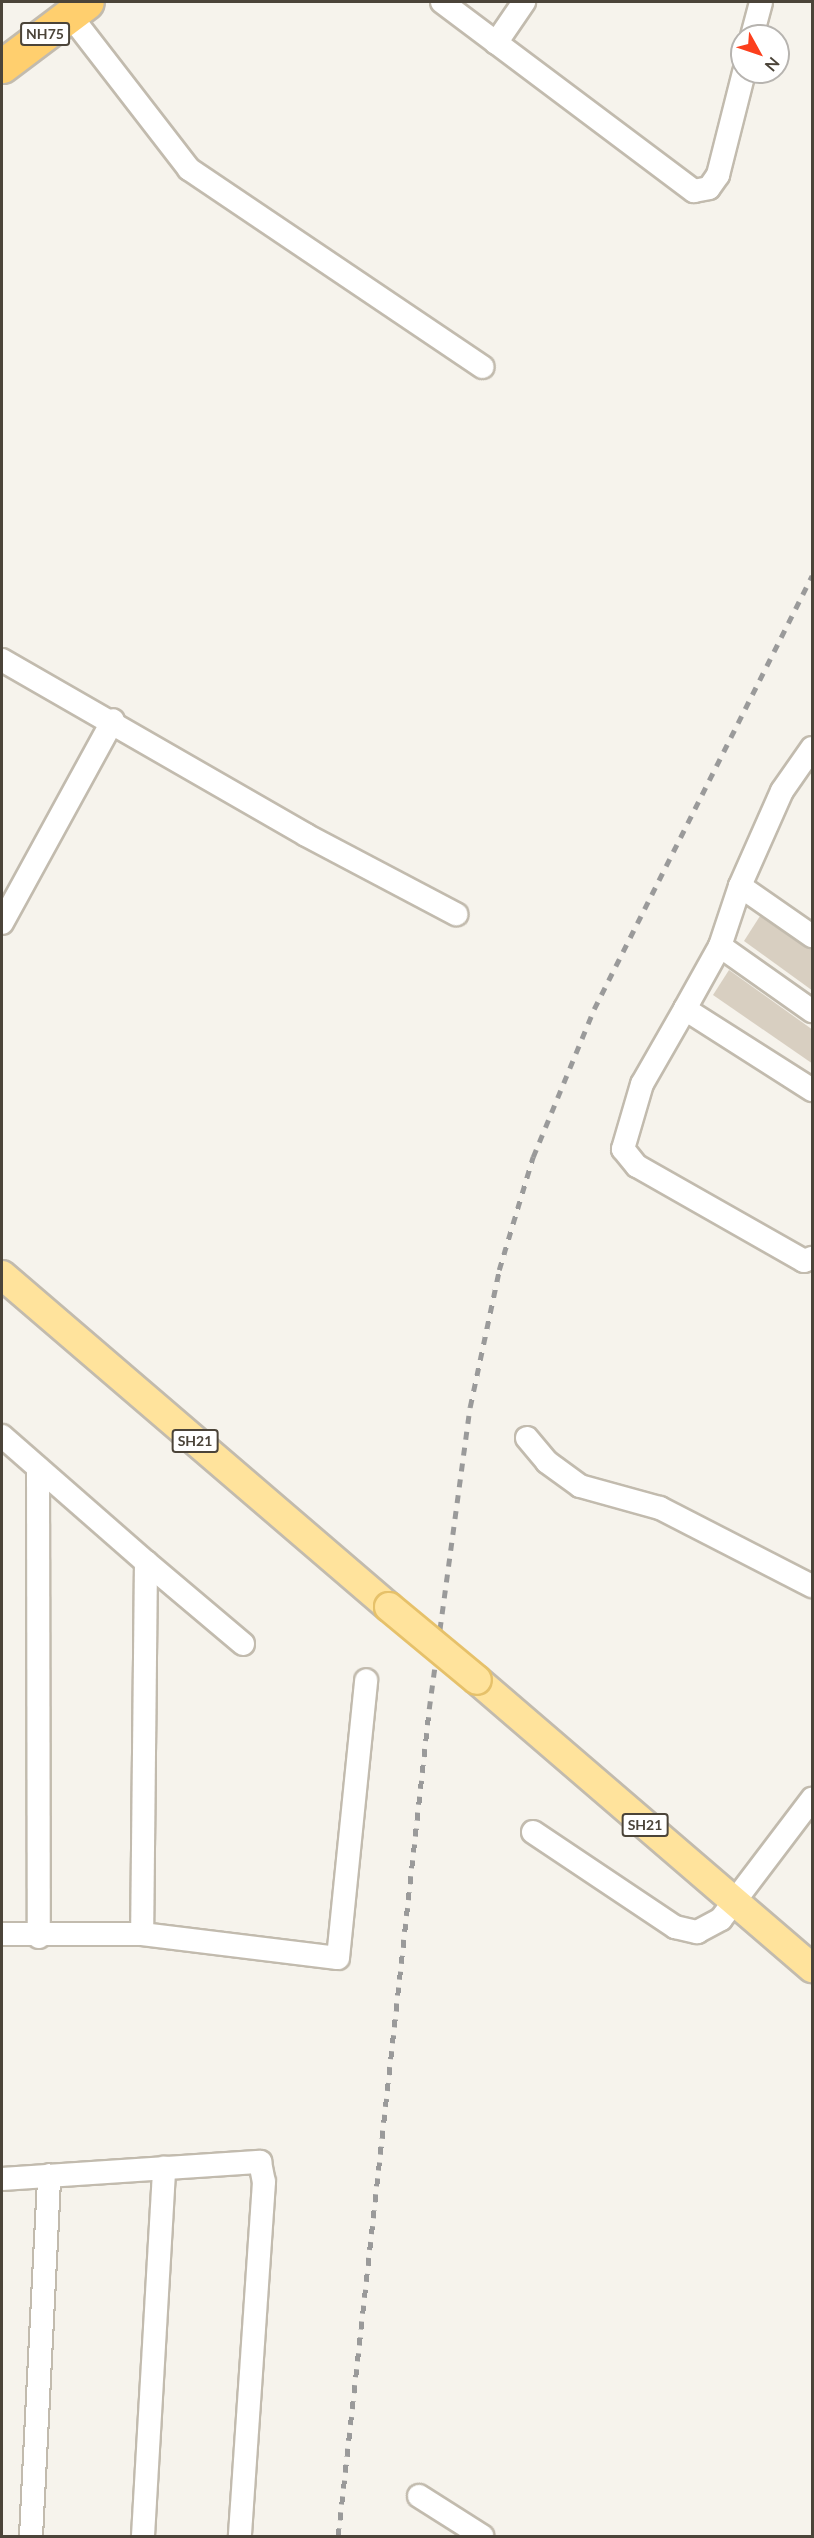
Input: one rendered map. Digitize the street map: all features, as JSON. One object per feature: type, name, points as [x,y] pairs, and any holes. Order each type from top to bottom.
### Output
[{"type":"highway","name":"NH75","points":[[2,66],[79,8]]},
{"type":"main road","name":"SH21","points":[[2,1275],[813,1968]]},
{"type":"street","points":[[442,2],[694,191],[709,188],[718,175],[741,84]]},
{"type":"street","points":[[496,44],[524,2]]},
{"type":"street","points":[[755,24],[761,2]]},
{"type":"street","points":[[79,8],[189,169],[482,367]]},
{"type":"street","points":[[5,668],[113,720],[306,835],[456,914]]},
{"type":"street","points":[[2,923],[113,720]]},
{"type":"street","points":[[813,748],[782,791],[740,886],[720,946],[642,1084],[623,1149],[637,1166],[804,1261],[813,1258]]},
{"type":"street","points":[[740,886],[809,926]]},
{"type":"street","points":[[720,946],[813,1011]]},
{"type":"street","points":[[686,1008],[813,1090]]},
{"type":"street","points":[[2,1436],[243,1644]]},
{"type":"street","points":[[527,1438],[547,1462],[580,1486],[660,1508],[813,1586]]},
{"type":"street","points":[[38,1468],[39,1937]]},
{"type":"street","points":[[142,1934],[146,1562]]},
{"type":"street","points":[[2,1934],[39,1937],[142,1934],[338,1958],[366,1680]]},
{"type":"street","points":[[534,1832],[675,1928],[705,1930],[735,1903],[813,1799]]},
{"type":"street","points":[[2,2179],[260,2162],[264,2182],[240,2536]]},
{"type":"street","points":[[143,2536],[164,2168]]},
{"type":"street","points":[[32,2536],[49,2175]]},
{"type":"street","points":[[419,2496],[482,2536]]},
{"type":"building","points":[[760,916],[813,950],[813,991],[744,941]]},
{"type":"building","points":[[729,970],[813,1030],[813,1064],[713,995]]},
{"type":"railway","points":[[338,2536],[429,1709],[470,1407],[499,1270],[533,1157],[594,1009],[812,576]]}]
